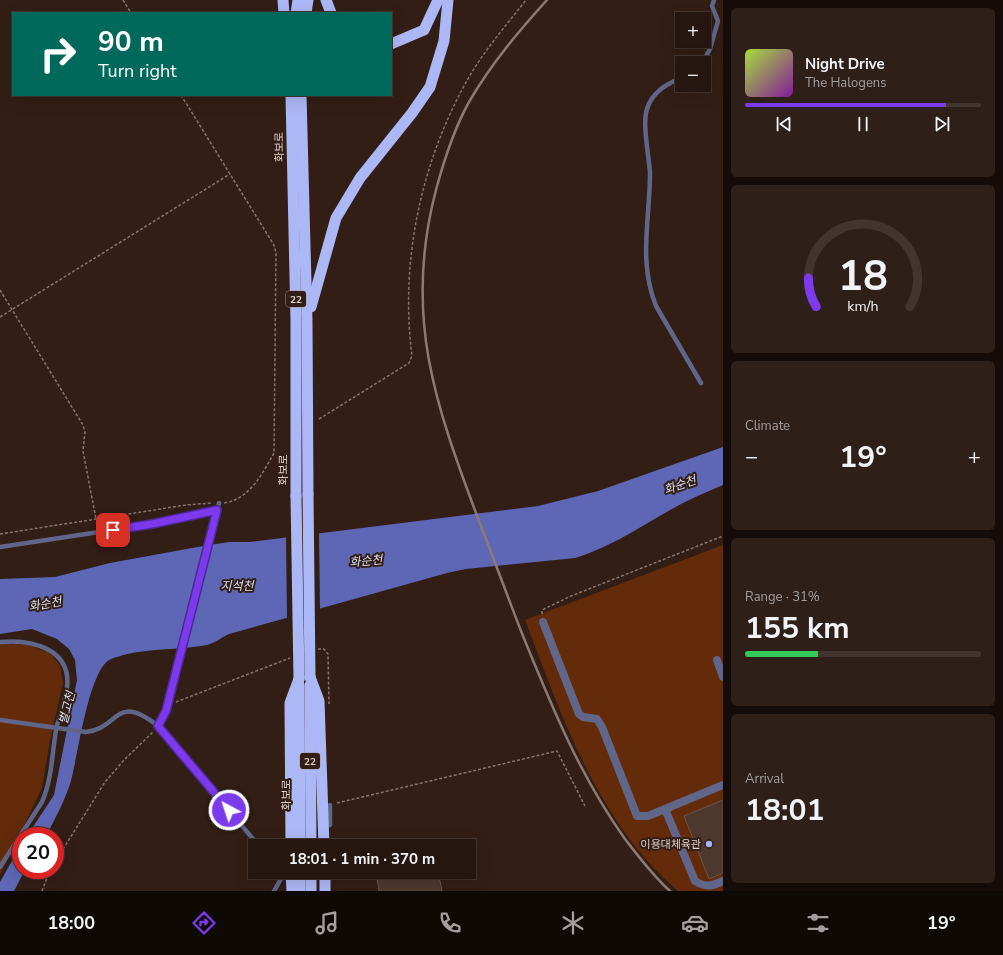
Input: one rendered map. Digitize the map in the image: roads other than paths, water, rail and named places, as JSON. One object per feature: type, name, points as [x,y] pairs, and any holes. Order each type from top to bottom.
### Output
[{"type":"highway","points":[[283,0],[284,12]]},
{"type":"highway","points":[[296,12],[298,0]]},
{"type":"highway","points":[[306,12],[308,0]]},
{"type":"highway","points":[[326,0],[331,12]]},
{"type":"highway","points":[[392,44],[424,30],[438,0]]},
{"type":"highway","name":"22","points":[[307,321],[319,272],[336,218],[360,178],[412,113],[430,87],[444,41],[448,0]]},
{"type":"highway","name":"화보로","points":[[300,839],[308,494],[307,321],[301,96]]},
{"type":"highway","name":"화보로","points":[[291,97],[296,322],[296,496],[311,839]]},
{"type":"highway","points":[[291,839],[290,704],[304,678],[319,701],[324,839]]},
{"type":"highway","points":[[291,879],[292,891]]},
{"type":"highway","points":[[300,879],[300,891]]},
{"type":"highway","points":[[311,879],[311,891]]},
{"type":"highway","points":[[325,879],[325,891]]},
{"type":"street","points":[[543,622],[579,714],[583,717],[597,719],[637,816],[648,816],[723,785]]},
{"type":"street","points":[[717,660],[723,676]]},
{"type":"street","points":[[665,808],[695,881],[701,885],[710,886],[723,881]]},
{"type":"lane","points":[[706,56],[710,50],[718,21],[712,6],[714,0]]},
{"type":"lane","points":[[675,81],[660,90],[646,110],[650,172],[645,250],[651,292],[656,306],[701,383]]},
{"type":"lane","points":[[158,726],[168,707],[219,503]]},
{"type":"lane","points":[[0,547],[152,524],[217,510]]},
{"type":"lane","points":[[0,642],[29,642],[42,646],[55,654],[63,663],[67,676],[67,689],[46,791],[42,802],[0,867]]},
{"type":"lane","points":[[0,720],[83,732],[97,731],[112,718],[123,712],[145,716],[158,726],[253,839]]},
{"type":"lane","points":[[324,825],[330,825],[330,805]]},
{"type":"lane","points":[[274,891],[281,879]]},
{"type":"water","name":"지석천","points":[[723,447],[723,485],[696,496],[630,534],[590,553],[575,558],[466,569],[447,573],[229,634],[207,645],[147,651],[123,655],[111,659],[103,666],[96,679],[90,696],[70,784],[59,810],[50,827],[33,827],[54,795],[77,680],[75,660],[69,649],[57,639],[32,629],[0,634],[0,579],[55,577],[110,563],[229,542],[249,542],[538,506],[598,491]]},
{"type":"water","points":[[12,861],[12,879],[20,879],[14,891],[0,891],[0,882]]},
{"type":"railway","points":[[547,0],[505,49],[477,88],[459,123],[446,156],[436,190],[427,235],[423,278],[424,319],[429,358],[437,398],[463,478],[523,636],[556,715],[594,791],[609,815],[641,859],[670,891]]},
{"type":"place","name":"이용대체육관","points":[[709,844]]},
{"type":"water label","name":"화순천","points":[[680,485]]},
{"type":"water label","name":"화순천","points":[[366,561]]},
{"type":"water label","name":"화순천","points":[[45,604]]},
{"type":"water label","name":"벌고천","points":[[67,708]]}]
